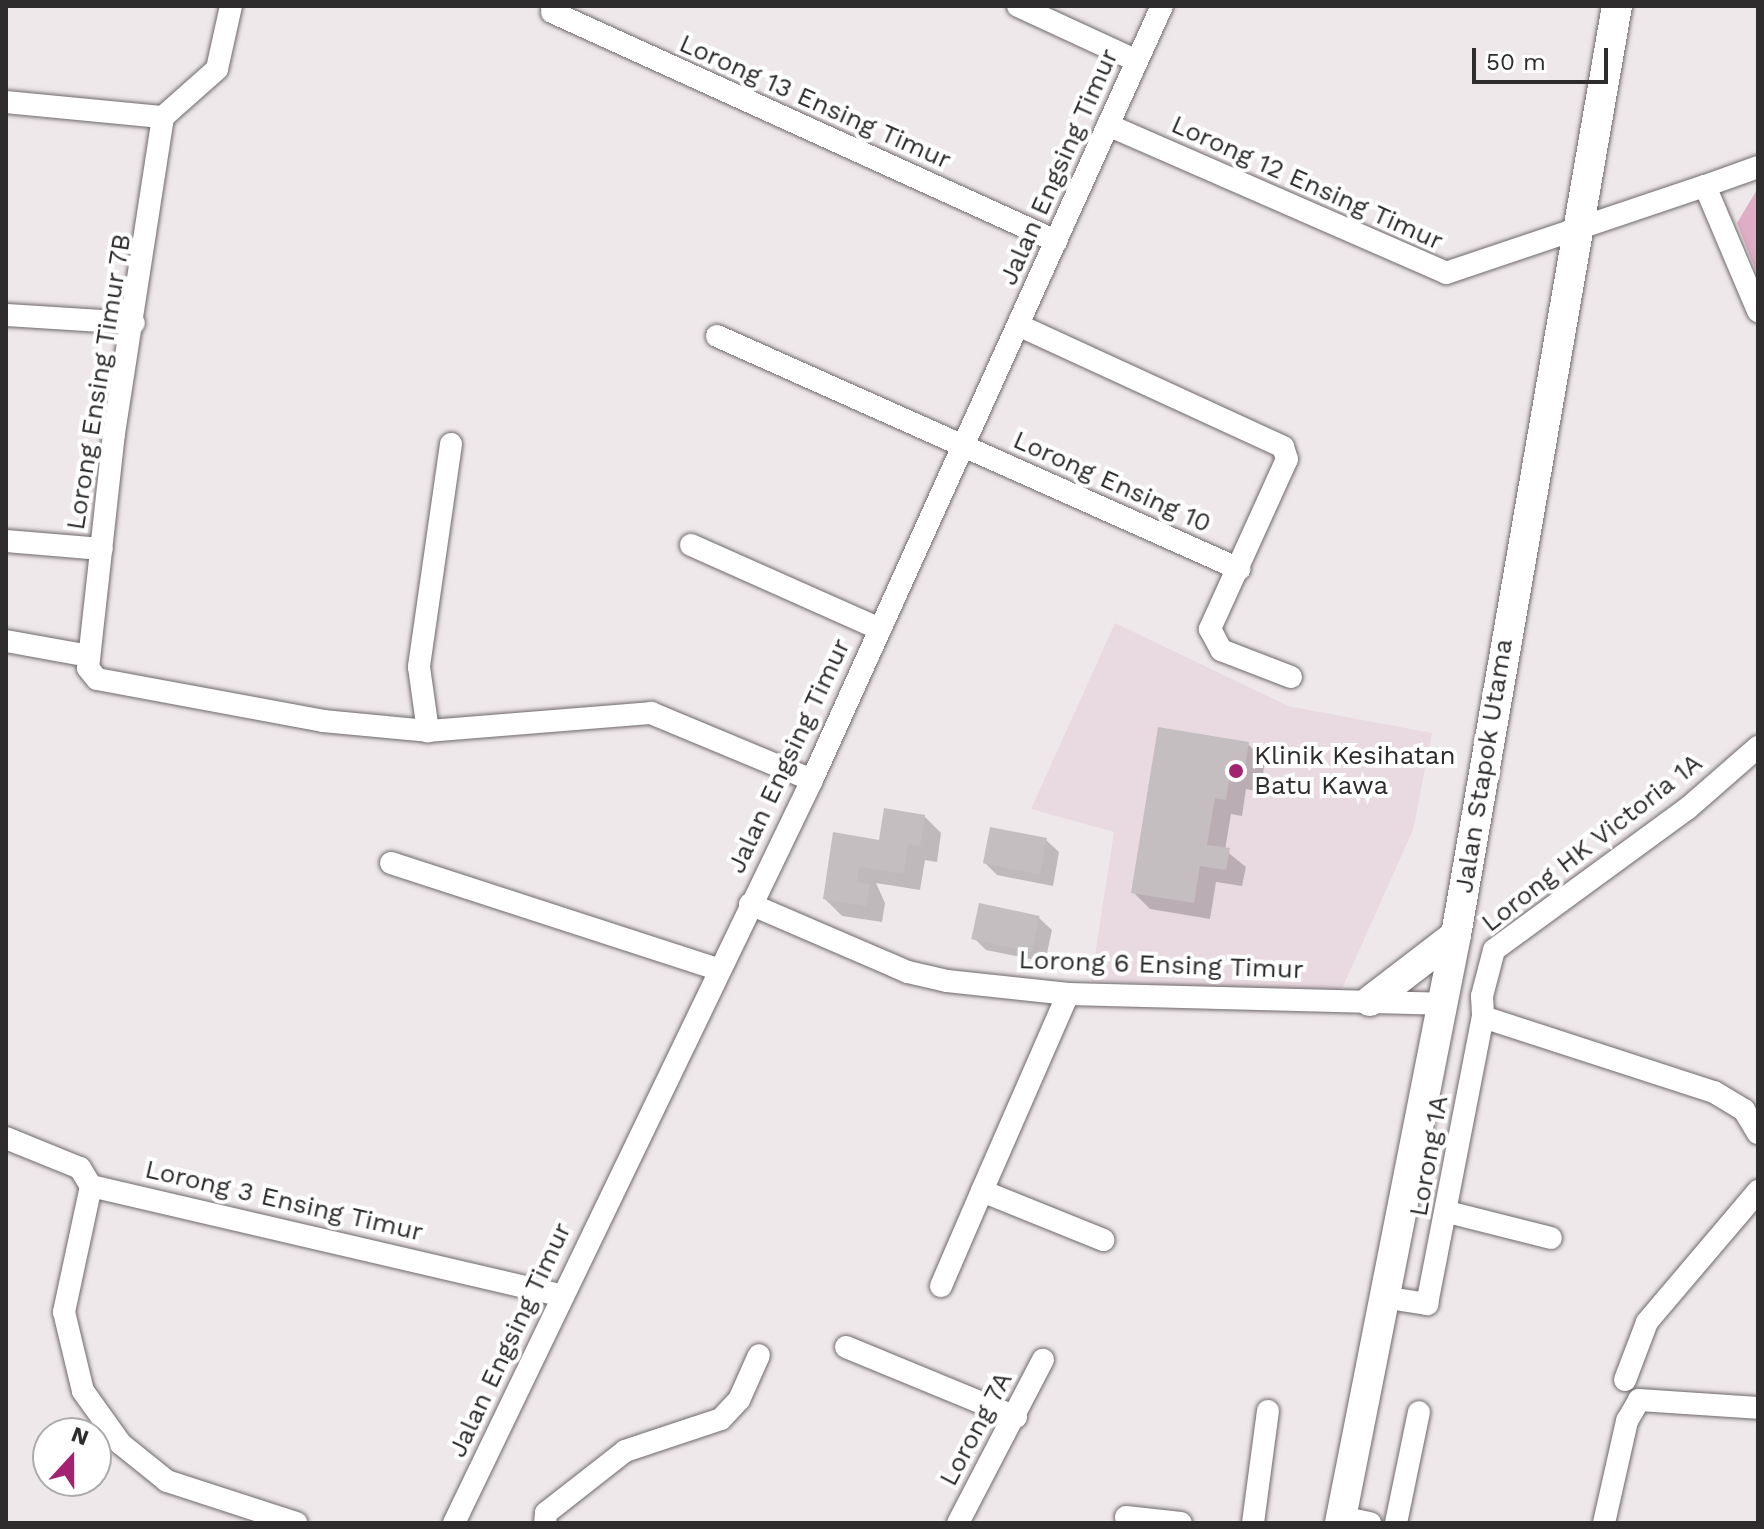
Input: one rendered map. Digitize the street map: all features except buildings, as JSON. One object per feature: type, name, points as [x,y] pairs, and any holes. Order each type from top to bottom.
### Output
[{"type":"main road","name":"Jalan Stapok Utama","points":[[1340,1520],[1456,935],[1576,228],[1617,6]]},
{"type":"main road","points":[[1370,1001],[1456,935]]},
{"type":"street","points":[[6,102],[163,117],[217,69],[231,6]]},
{"type":"street","points":[[1018,6],[1137,61]]},
{"type":"street","name":"Jalan Engsing Timur","points":[[454,1523],[717,969],[812,780],[1162,6]]},
{"type":"street","name":"Lorong 13 Ensing Timur","points":[[552,12],[1056,241]]},
{"type":"street","name":"Lorong Ensing Timur 7B","points":[[89,656],[163,117]]},
{"type":"street","name":"Lorong 12 Ensing Timur","points":[[1108,125],[1430,270],[1446,273],[1758,167]]},
{"type":"street","points":[[1705,186],[1758,311]]},
{"type":"street","points":[[6,315],[134,323]]},
{"type":"street","points":[[1018,325],[1283,447],[1287,459],[1210,629],[1213,643],[1291,677]]},
{"type":"street","name":"Lorong Ensing 10","points":[[717,336],[1239,569]]},
{"type":"street","points":[[428,731],[419,667],[451,444]]},
{"type":"street","points":[[6,541],[102,549]]},
{"type":"street","points":[[691,545],[880,629]]},
{"type":"street","points":[[6,641],[89,656],[97,679],[323,721],[428,731],[651,713],[812,780]]},
{"type":"street","name":"Lorong HK Victoria 1A","points":[[1482,1006],[1494,950],[1688,808],[1758,747]]},
{"type":"street","points":[[391,863],[717,969]]},
{"type":"street","name":"Lorong 6 Ensing Timur","points":[[750,904],[908,972],[1068,994],[1441,1004]]},
{"type":"street","points":[[941,1286],[1068,994]]},
{"type":"street","points":[[1482,1006],[1714,1092],[1744,1110],[1758,1133]]},
{"type":"street","name":"Lorong 1A","points":[[1382,1297],[1427,1304],[1448,1212],[1482,1006]]},
{"type":"street","name":"Lorong 3 Ensing Timur","points":[[6,1138],[80,1168],[91,1186],[562,1296]]},
{"type":"street","points":[[91,1186],[64,1312],[83,1391],[121,1444],[167,1481],[296,1523]]},
{"type":"street","points":[[982,1191],[1103,1240]]},
{"type":"street","points":[[1625,1380],[1647,1322],[1758,1191]]},
{"type":"street","points":[[1448,1212],[1551,1238]]},
{"type":"street","points":[[846,1347],[1016,1417]]},
{"type":"street","points":[[545,1523],[546,1513],[625,1451],[721,1419],[759,1355]]},
{"type":"street","name":"Lorong 7A","points":[[958,1523],[1016,1417],[1043,1360]]},
{"type":"street","points":[[1604,1523],[1627,1421],[1639,1400],[1758,1408]]},
{"type":"street","points":[[1253,1523],[1268,1411]]},
{"type":"street","points":[[1396,1523],[1419,1412]]},
{"type":"street","points":[[1126,1517],[1181,1523]]},
{"type":"street","points":[[1340,1520],[1370,1523]]},
{"type":"shaded area","points":[[1758,188],[1758,276],[1737,223]]},
{"type":"shaded area","name":"Klinik Kesihatan Batu Kawa","points":[[1115,623],[1288,706],[1432,733],[1413,830],[1340,993],[1091,981],[1114,832],[1031,809]]},
{"type":"place","name":"Klinik Kesihatan Batu Kawa","points":[[1236,771]]}]
